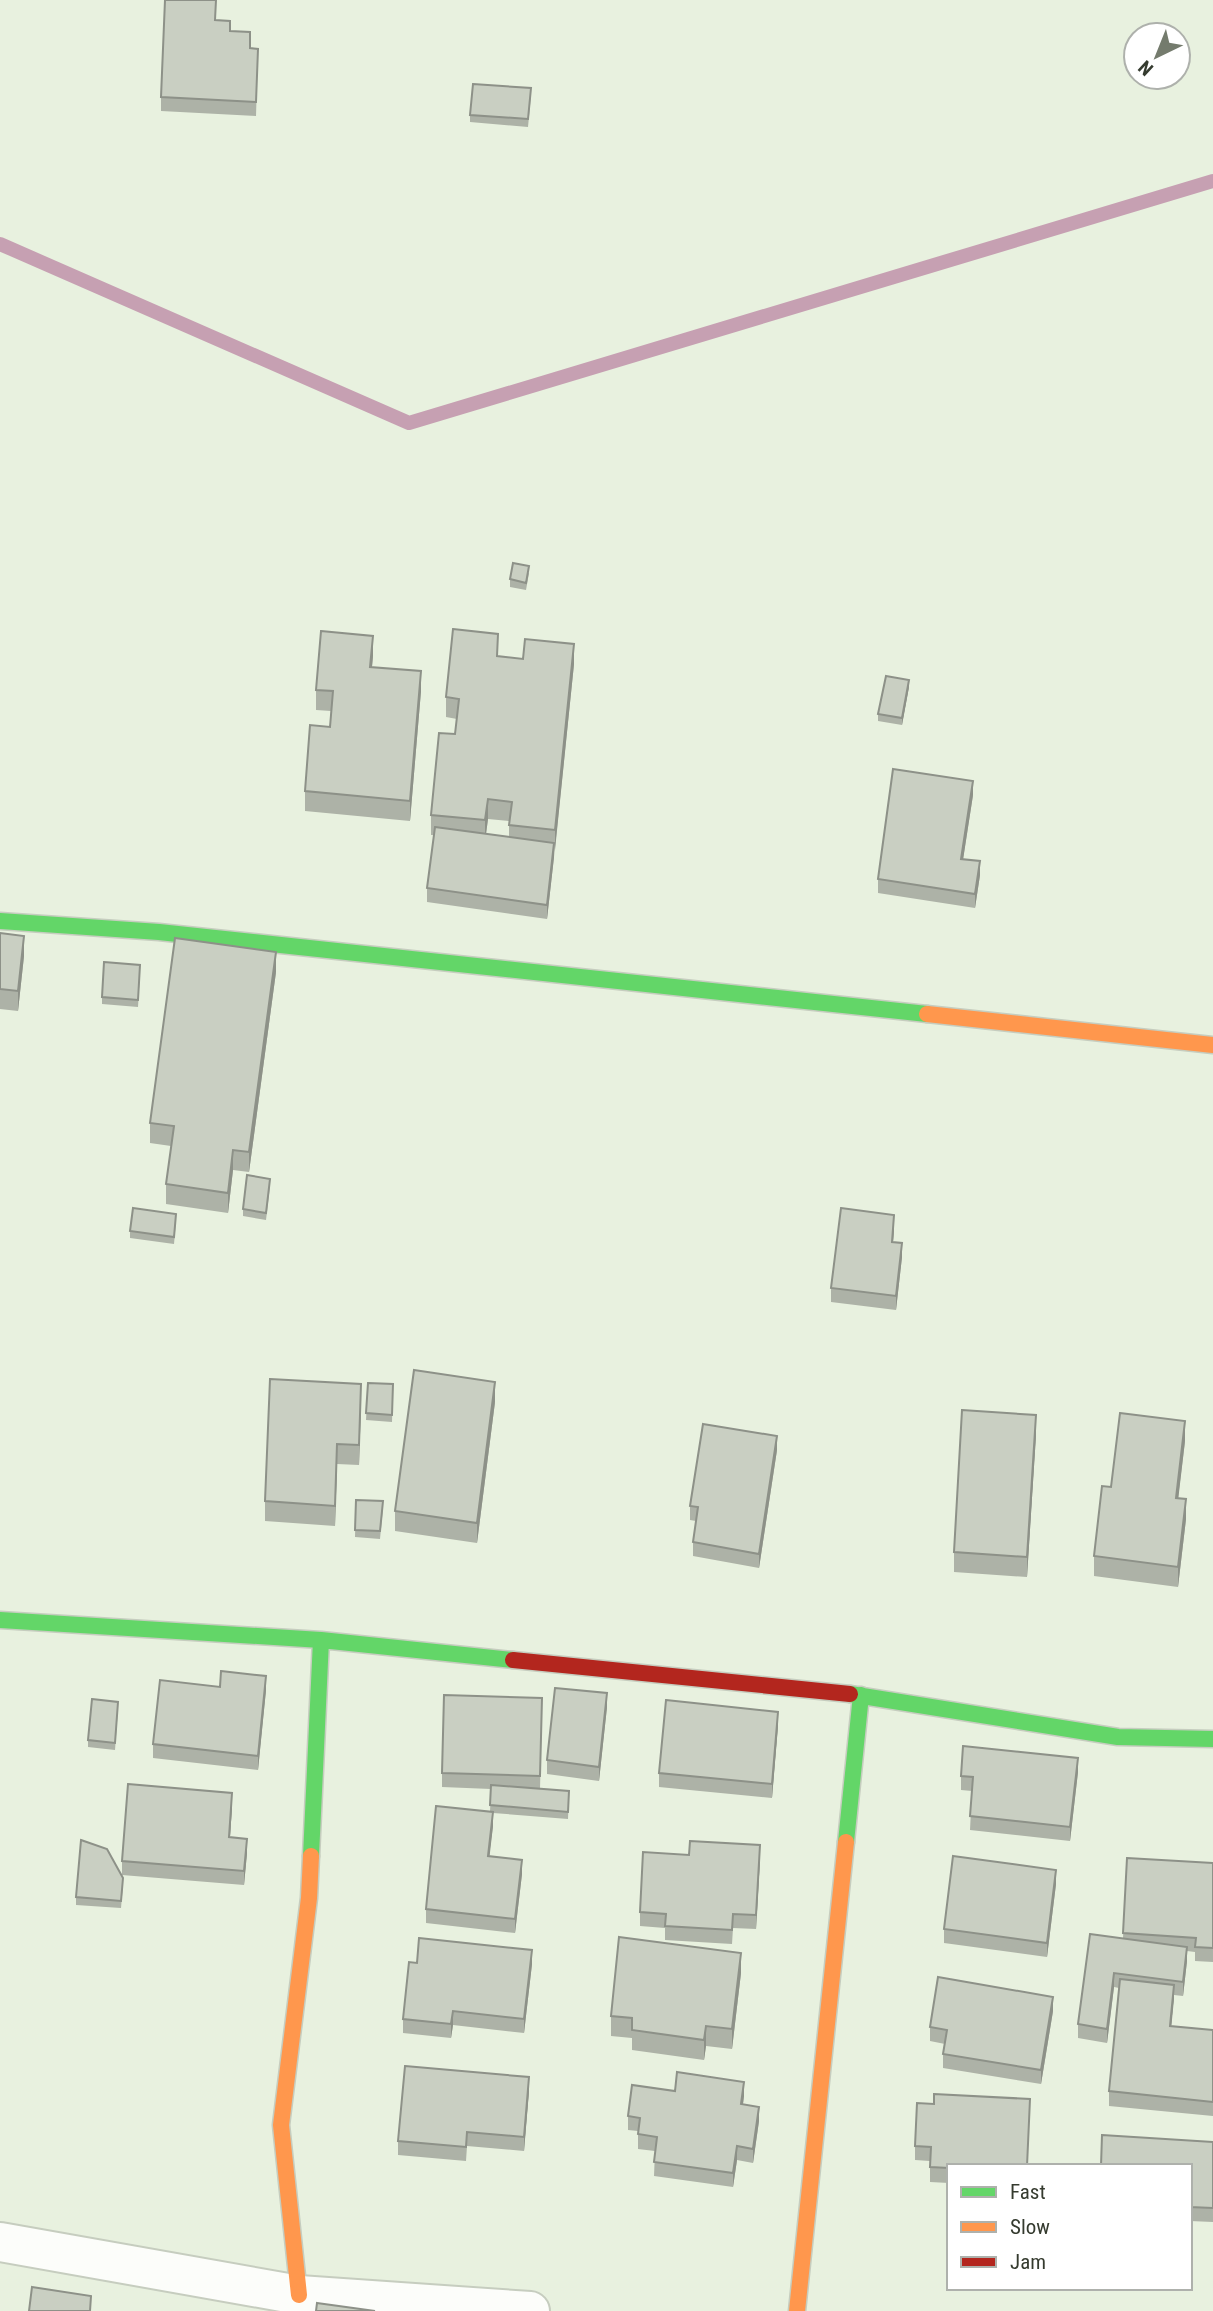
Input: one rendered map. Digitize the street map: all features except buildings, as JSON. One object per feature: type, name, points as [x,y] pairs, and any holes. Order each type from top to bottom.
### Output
[{"type":"street","points":[[0,922],[159,932],[1213,1045]]},
{"type":"street","points":[[0,1620],[321,1640],[861,1695],[1118,1737],[1213,1739]]},
{"type":"street","points":[[299,2295],[281,2125],[309,1898],[321,1640]]},
{"type":"street","points":[[797,2311],[861,1695]]},
{"type":"street","points":[[0,2242],[299,2295],[530,2311]]},
{"type":"waterway","points":[[0,244],[409,423],[1213,181]]},
{"type":"traffic: fast","points":[[0,921],[159,932],[927,1014]]},
{"type":"traffic: fast","points":[[0,1620],[321,1640],[513,1660]]},
{"type":"traffic: fast","points":[[311,1856],[321,1640]]},
{"type":"traffic: fast","points":[[850,1694],[1118,1737],[1213,1739]]},
{"type":"traffic: fast","points":[[846,1842],[861,1695]]},
{"type":"traffic: slow","points":[[927,1014],[1213,1045]]},
{"type":"traffic: slow","points":[[797,2311],[846,1842]]},
{"type":"traffic: slow","points":[[299,2295],[281,2125],[309,1898],[311,1856]]},
{"type":"traffic: jam","points":[[513,1660],[850,1694]]}]
